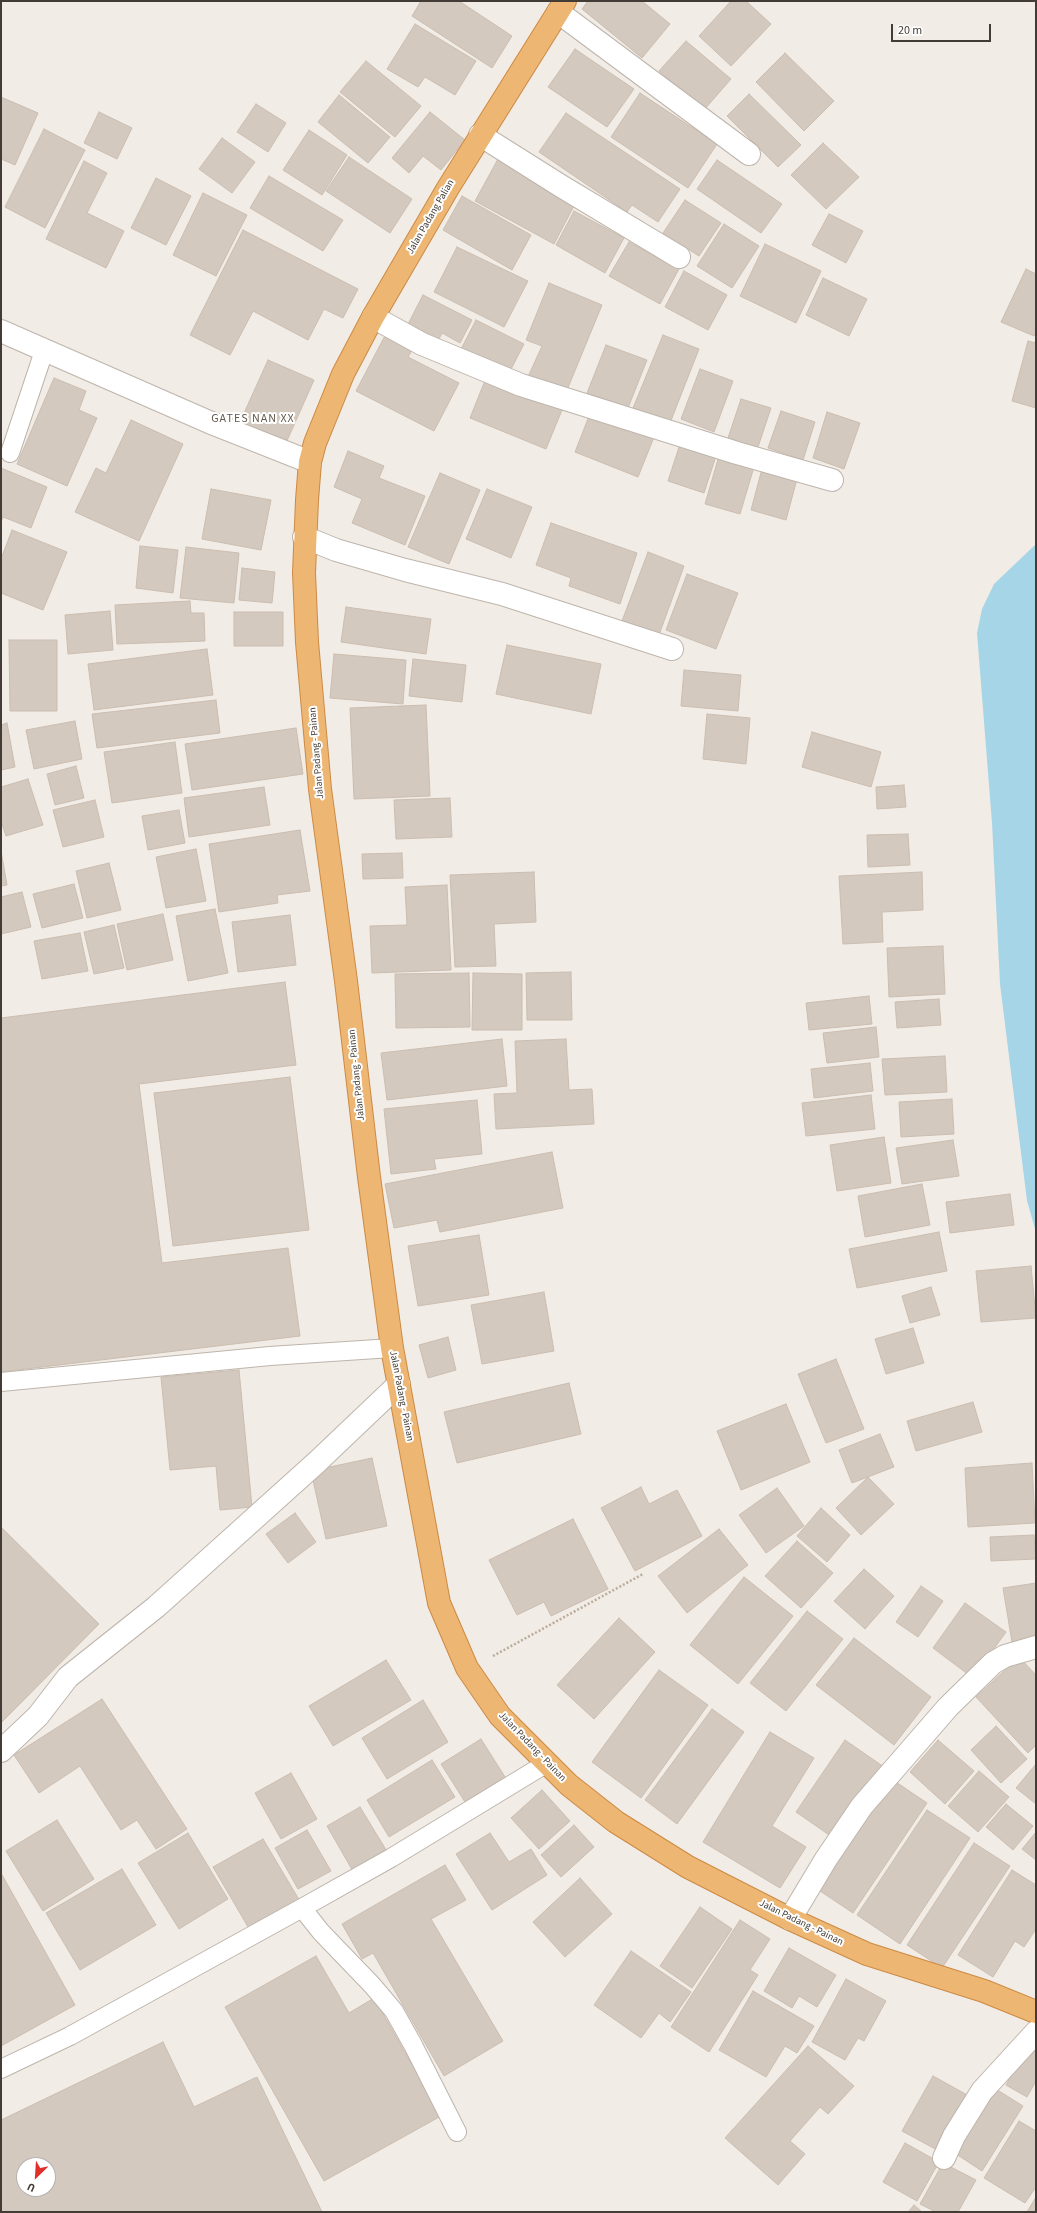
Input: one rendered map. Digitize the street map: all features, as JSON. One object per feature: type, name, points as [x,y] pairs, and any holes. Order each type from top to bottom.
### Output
[{"type":"highway","name":"Jalan Padang Palian","points":[[313,453],[343,374],[373,317],[480,135],[561,6]]},
{"type":"highway","name":"Jalan Padang - Painan","points":[[313,453],[304,537],[307,642],[320,789],[345,974],[369,1177],[392,1348],[439,1603],[467,1668],[500,1716],[569,1785],[616,1822],[688,1867],[790,1919],[867,1954],[984,1991],[1034,2011]]},
{"type":"street","points":[[561,6],[749,154]]},
{"type":"street","points":[[480,135],[679,257]]},
{"type":"street","points":[[373,317],[422,344],[521,385],[737,453],[832,480]]},
{"type":"street","points":[[1,331],[209,422],[313,453]]},
{"type":"street","points":[[304,537],[336,550],[405,570],[502,594],[672,649]]},
{"type":"street","points":[[1,1751],[38,1716],[68,1678],[85,1662],[156,1607],[317,1462],[399,1384]]},
{"type":"street","points":[[790,1919],[826,1859],[862,1806],[948,1707],[993,1663],[1005,1656],[1036,1647]]},
{"type":"street","points":[[944,2158],[954,2136],[982,2091],[1036,2032]]},
{"type":"lane","points":[[10,453],[44,351]]},
{"type":"lane","points":[[1,1382],[270,1356],[392,1348]]},
{"type":"lane","points":[[1,2069],[70,2036],[302,1908],[391,1858],[547,1763]]},
{"type":"lane","points":[[302,1908],[321,1932],[372,1985],[394,2011],[457,2132]]},
{"type":"path","points":[[467,1668],[497,1654],[643,1574]]},
{"type":"water","points":[[1036,544],[1036,1232],[1027,1201],[1000,984],[992,823],[977,633],[982,609],[994,584]]},
{"type":"building","points":[[421,1],[459,1],[512,36],[492,68],[412,16]]},
{"type":"building","points":[[588,1],[642,1],[670,24],[642,58],[582,9]]},
{"type":"building","points":[[731,1],[746,1],[771,24],[731,66],[699,36]]},
{"type":"building","points":[[415,24],[476,61],[455,95],[425,77],[418,87],[387,69]]},
{"type":"building","points":[[686,41],[731,79],[704,110],[659,71]]},
{"type":"building","points":[[575,49],[634,89],[607,127],[548,87]]},
{"type":"building","points":[[785,53],[834,101],[804,131],[756,82]]},
{"type":"building","points":[[366,61],[421,106],[395,137],[340,92]]},
{"type":"building","points":[[640,93],[717,144],[688,188],[611,137]]},
{"type":"building","points":[[749,94],[801,145],[778,167],[727,116]]},
{"type":"building","points":[[339,95],[390,137],[368,163],[318,122]]},
{"type":"building","points":[[1,97],[38,113],[15,165],[1,159]]},
{"type":"building","points":[[256,104],[286,123],[268,152],[237,132]]},
{"type":"building","points":[[99,112],[132,128],[117,159],[84,143]]},
{"type":"building","points":[[430,112],[465,140],[441,170],[423,156],[409,173],[392,158]]},
{"type":"building","points":[[566,113],[680,189],[658,222],[632,205],[627,212],[539,152]]},
{"type":"building","points":[[44,129],[85,150],[45,228],[5,207]]},
{"type":"building","points":[[309,130],[347,155],[322,195],[283,170]]},
{"type":"building","points":[[222,138],[255,162],[232,193],[199,169]]},
{"type":"building","points":[[823,143],[859,177],[826,209],[791,175]]},
{"type":"building","points":[[349,157],[412,199],[390,233],[326,191]]},
{"type":"building","points":[[498,159],[576,202],[554,244],[475,201]]},
{"type":"building","points":[[717,160],[782,204],[761,233],[697,189]]},
{"type":"building","points":[[84,161],[107,173],[87,213],[124,231],[106,268],[46,239]]},
{"type":"building","points":[[269,176],[343,220],[323,251],[250,208]]},
{"type":"building","points":[[156,178],[191,196],[166,245],[131,228]]},
{"type":"building","points":[[203,193],[247,215],[216,276],[173,255]]},
{"type":"building","points":[[462,196],[531,235],[512,270],[443,230]]},
{"type":"building","points":[[685,200],[721,223],[699,256],[663,233]]},
{"type":"building","points":[[574,211],[624,238],[605,273],[556,245]]},
{"type":"building","points":[[829,214],[863,231],[846,263],[812,245]]},
{"type":"building","points":[[724,224],[759,246],[732,288],[697,266]]},
{"type":"building","points":[[243,230],[358,289],[343,318],[324,309],[308,340],[253,311],[230,355],[190,335]]},
{"type":"building","points":[[629,242],[679,269],[660,304],[609,276]]},
{"type":"building","points":[[765,244],[821,271],[796,323],[740,296]]},
{"type":"building","points":[[457,247],[528,281],[504,327],[434,292]]},
{"type":"building","points":[[1026,269],[1036,274],[1036,331],[1034,336],[1001,322]]},
{"type":"building","points":[[684,271],[727,295],[708,330],[665,307]]},
{"type":"building","points":[[823,278],[867,299],[849,336],[806,315]]},
{"type":"building","points":[[549,283],[602,305],[565,395],[527,379],[542,346],[526,340]]},
{"type":"building","points":[[423,295],[472,320],[460,343],[442,333],[437,343],[406,328]]},
{"type":"building","points":[[476,320],[524,344],[509,373],[458,355]]},
{"type":"building","points":[[388,330],[415,345],[408,357],[459,383],[434,431],[356,391]]},
{"type":"building","points":[[663,335],[699,349],[670,423],[633,408]]},
{"type":"building","points":[[1028,341],[1036,343],[1036,408],[1012,401]]},
{"type":"building","points":[[606,345],[647,360],[628,408],[587,393]]},
{"type":"building","points":[[268,360],[314,380],[286,443],[240,422]]},
{"type":"building","points":[[700,369],[733,381],[714,432],[681,419]]},
{"type":"building","points":[[54,378],[86,391],[79,410],[97,418],[67,486],[17,464]]},
{"type":"building","points":[[486,378],[562,410],[546,449],[470,418]]},
{"type":"building","points":[[741,399],[771,408],[757,450],[727,441]]},
{"type":"building","points":[[591,411],[654,437],[638,477],[575,452]]},
{"type":"building","points":[[781,411],[815,422],[803,460],[768,448]]},
{"type":"building","points":[[827,412],[860,423],[844,469],[813,458]]},
{"type":"building","points":[[131,420],[183,444],[139,541],[75,512],[96,468],[106,473]]},
{"type":"building","points":[[680,444],[716,456],[704,493],[668,481]]},
{"type":"building","points":[[348,451],[384,466],[379,478],[425,496],[405,545],[352,523],[362,499],[334,487]]},
{"type":"building","points":[[719,456],[754,467],[740,514],[705,504]]},
{"type":"building","points":[[1,468],[47,487],[31,528],[3,517],[1,522]]},
{"type":"building","points":[[762,469],[797,479],[786,520],[751,510]]},
{"type":"building","points":[[440,473],[480,490],[449,564],[408,547]]},
{"type":"building","points":[[211,489],[271,500],[261,550],[202,539]]},
{"type":"building","points":[[487,489],[532,507],[511,558],[466,539]]},
{"type":"building","points":[[551,523],[637,553],[620,604],[569,586],[571,578],[536,565]]},
{"type":"building","points":[[12,530],[67,552],[43,610],[1,593],[1,559]]},
{"type":"building","points":[[140,546],[178,550],[173,593],[136,588]]},
{"type":"building","points":[[186,547],[239,553],[234,603],[180,598]]},
{"type":"building","points":[[648,552],[684,566],[659,635],[622,621]]},
{"type":"building","points":[[242,568],[275,572],[272,603],[239,600]]},
{"type":"building","points":[[687,574],[738,593],[716,649],[666,630]]},
{"type":"building","points":[[190,601],[191,613],[204,613],[205,641],[117,644],[115,605]]},
{"type":"building","points":[[346,607],[431,619],[426,654],[341,642]]},
{"type":"building","points":[[110,611],[113,650],[68,654],[65,615]]},
{"type":"building","points":[[234,612],[283,612],[283,646],[234,646]]},
{"type":"building","points":[[9,640],[57,640],[57,711],[10,711]]},
{"type":"building","points":[[507,645],[601,664],[591,714],[496,694]]},
{"type":"building","points":[[207,649],[213,695],[94,710],[88,664]]},
{"type":"building","points":[[334,654],[406,660],[403,704],[330,698]]},
{"type":"building","points":[[413,659],[466,665],[462,702],[409,696]]},
{"type":"building","points":[[684,670],[741,675],[738,711],[681,706]]},
{"type":"building","points":[[216,700],[220,733],[97,748],[92,714]]},
{"type":"building","points":[[426,705],[430,796],[354,799],[350,708]]},
{"type":"building","points":[[707,714],[750,718],[746,764],[703,759]]},
{"type":"building","points":[[75,721],[82,759],[34,769],[26,730]]},
{"type":"building","points":[[7,723],[15,767],[1,770],[1,725]]},
{"type":"building","points":[[296,728],[303,774],[192,790],[185,744]]},
{"type":"building","points":[[812,732],[881,752],[871,787],[802,767]]},
{"type":"building","points":[[175,742],[182,793],[112,803],[104,752]]},
{"type":"building","points":[[76,766],[84,798],[55,805],[47,774]]},
{"type":"building","points":[[28,779],[43,825],[6,836],[1,821],[1,787]]},
{"type":"building","points":[[904,785],[906,807],[877,809],[876,787]]},
{"type":"building","points":[[264,787],[270,825],[189,837],[184,798]]},
{"type":"building","points":[[450,798],[452,837],[396,839],[394,800]]},
{"type":"building","points":[[95,800],[104,837],[63,847],[53,810]]},
{"type":"building","points":[[179,810],[185,843],[148,850],[142,816]]},
{"type":"building","points":[[300,830],[310,891],[277,895],[278,903],[219,912],[209,844]]},
{"type":"building","points":[[908,834],[910,865],[868,867],[867,835]]},
{"type":"building","points":[[196,849],[206,901],[166,908],[156,857]]},
{"type":"building","points":[[1,851],[7,885],[1,886]]},
{"type":"building","points":[[402,853],[403,878],[363,879],[362,854]]},
{"type":"building","points":[[109,863],[121,910],[87,918],[76,871]]},
{"type":"building","points":[[534,872],[536,922],[494,924],[496,966],[455,967],[450,875]]},
{"type":"building","points":[[922,872],[923,910],[882,912],[883,942],[843,944],[839,876]]},
{"type":"building","points":[[74,884],[83,918],[42,928],[33,894]]},
{"type":"building","points":[[447,885],[451,970],[372,973],[370,926],[407,925],[405,887]]},
{"type":"building","points":[[22,892],[31,927],[1,934],[1,897]]},
{"type":"building","points":[[215,909],[228,973],[188,981],[176,916]]},
{"type":"building","points":[[163,914],[173,960],[127,970],[117,924]]},
{"type":"building","points":[[290,915],[296,965],[238,972],[232,922]]},
{"type":"building","points":[[114,925],[124,968],[94,974],[84,932]]},
{"type":"building","points":[[80,933],[88,971],[42,979],[34,941]]},
{"type":"building","points":[[943,946],[945,994],[889,997],[887,948]]},
{"type":"building","points":[[571,972],[572,1020],[527,1020],[526,973]]},
{"type":"building","points":[[469,973],[470,1027],[396,1028],[395,974]]},
{"type":"building","points":[[473,973],[522,974],[522,1030],[472,1030]]},
{"type":"building","points":[[285,982],[296,1065],[139,1084],[162,1263],[288,1248],[300,1336],[1,1372],[1,1018]]},
{"type":"building","points":[[869,996],[872,1024],[809,1030],[806,1003]]},
{"type":"building","points":[[939,999],[941,1025],[897,1028],[895,1002]]},
{"type":"building","points":[[876,1027],[879,1057],[827,1063],[823,1033]]},
{"type":"building","points":[[502,1039],[507,1086],[387,1100],[381,1053]]},
{"type":"building","points":[[566,1039],[569,1090],[592,1089],[594,1124],[496,1129],[494,1094],[517,1093],[515,1041]]},
{"type":"building","points":[[945,1056],[947,1092],[885,1095],[882,1059]]},
{"type":"building","points":[[870,1063],[873,1091],[814,1098],[811,1069]]},
{"type":"building","points":[[290,1077],[309,1230],[173,1246],[154,1093]]},
{"type":"building","points":[[871,1095],[875,1129],[806,1136],[802,1103]]},
{"type":"building","points":[[952,1099],[954,1134],[901,1137],[899,1102]]},
{"type":"building","points":[[477,1100],[482,1154],[434,1159],[436,1169],[391,1174],[384,1109]]},
{"type":"building","points":[[884,1137],[891,1183],[837,1191],[830,1145]]},
{"type":"building","points":[[953,1140],[959,1176],[902,1184],[896,1148]]},
{"type":"building","points":[[552,1152],[563,1208],[440,1232],[437,1220],[394,1228],[385,1184]]},
{"type":"building","points":[[922,1184],[930,1225],[865,1237],[858,1196]]},
{"type":"building","points":[[1010,1194],[1014,1225],[950,1233],[946,1202]]},
{"type":"building","points":[[939,1232],[947,1271],[857,1288],[849,1249]]},
{"type":"building","points":[[479,1235],[489,1295],[418,1306],[408,1246]]},
{"type":"building","points":[[1031,1266],[1036,1318],[981,1322],[976,1271]]},
{"type":"building","points":[[931,1287],[940,1315],[910,1323],[902,1296]]},
{"type":"building","points":[[544,1292],[554,1351],[482,1364],[471,1305]]},
{"type":"building","points":[[913,1328],[924,1363],[886,1374],[875,1339]]},
{"type":"building","points":[[448,1337],[456,1370],[428,1378],[419,1345]]},
{"type":"building","points":[[836,1359],[864,1429],[826,1443],[798,1374]]},
{"type":"building","points":[[239,1370],[252,1507],[220,1510],[216,1466],[170,1470],[161,1377]]},
{"type":"building","points":[[569,1383],[581,1434],[457,1463],[444,1412]]},
{"type":"building","points":[[973,1402],[982,1432],[916,1451],[907,1421]]},
{"type":"building","points":[[786,1404],[810,1462],[741,1490],[717,1431]]},
{"type":"building","points":[[880,1434],[894,1467],[852,1483],[839,1450]]},
{"type":"building","points":[[372,1458],[387,1526],[326,1539],[311,1471]]},
{"type":"building","points":[[1032,1463],[1035,1523],[968,1527],[965,1468]]},
{"type":"building","points":[[868,1477],[894,1504],[861,1535],[836,1508]]},
{"type":"building","points":[[641,1487],[649,1504],[677,1490],[702,1536],[635,1571],[601,1508]]},
{"type":"building","points":[[777,1488],[804,1526],[766,1553],[739,1515]]},
{"type":"building","points":[[821,1508],[850,1535],[827,1562],[797,1536]]},
{"type":"building","points":[[295,1513],[316,1542],[288,1563],[266,1534]]},
{"type":"building","points":[[573,1519],[608,1589],[551,1616],[544,1602],[517,1615],[489,1560]]},
{"type":"building","points":[[1,1527],[99,1624],[1,1723]]},
{"type":"building","points":[[719,1529],[748,1565],[687,1613],[658,1576]]},
{"type":"building","points":[[1034,1535],[1036,1559],[991,1561],[990,1537]]},
{"type":"building","points":[[797,1541],[833,1573],[801,1608],[765,1576]]},
{"type":"building","points":[[864,1569],[894,1596],[865,1629],[834,1601]]},
{"type":"building","points":[[744,1577],[793,1616],[738,1684],[690,1645]]},
{"type":"building","points":[[1036,1583],[1036,1639],[1012,1642],[1003,1588]]},
{"type":"building","points":[[921,1586],[943,1601],[918,1637],[896,1622]]},
{"type":"building","points":[[965,1603],[1006,1632],[973,1678],[933,1648]]},
{"type":"building","points":[[807,1611],[843,1639],[786,1711],[750,1683]]},
{"type":"building","points":[[619,1618],[655,1652],[594,1719],[557,1685]]},
{"type":"building","points":[[854,1638],[931,1697],[894,1745],[816,1685]]},
{"type":"building","points":[[1019,1657],[1036,1675],[1036,1745],[1028,1753],[976,1697]]},
{"type":"building","points":[[386,1660],[411,1700],[333,1746],[309,1706]]},
{"type":"building","points":[[659,1670],[708,1705],[641,1798],[592,1762]]},
{"type":"building","points":[[102,1699],[187,1829],[156,1849],[137,1820],[121,1830],[80,1766],[39,1793],[14,1755]]},
{"type":"building","points":[[423,1700],[448,1742],[387,1779],[362,1738]]},
{"type":"building","points":[[712,1709],[744,1732],[677,1824],[645,1800]]},
{"type":"building","points":[[996,1726],[1027,1759],[1001,1783],[971,1750]]},
{"type":"building","points":[[770,1732],[814,1758],[772,1826],[806,1847],[780,1888],[703,1842]]},
{"type":"building","points":[[481,1739],[505,1777],[465,1802],[441,1764]]},
{"type":"building","points":[[845,1740],[884,1767],[835,1839],[796,1812]]},
{"type":"building","points":[[938,1740],[974,1771],[945,1804],[910,1772]]},
{"type":"building","points":[[432,1760],[455,1797],[389,1837],[367,1800]]},
{"type":"building","points":[[1036,1764],[1036,1804],[1016,1788]]},
{"type":"building","points":[[979,1771],[1009,1797],[978,1832],[948,1806]]},
{"type":"building","points":[[291,1773],[317,1819],[281,1839],[255,1793]]},
{"type":"building","points":[[890,1778],[927,1803],[853,1913],[817,1889]]},
{"type":"building","points":[[542,1790],[570,1821],[539,1849],[511,1818]]},
{"type":"building","points":[[1006,1804],[1033,1826],[1013,1850],[986,1827]]},
{"type":"building","points":[[360,1807],[388,1853],[354,1873],[327,1826]]},
{"type":"building","points":[[927,1810],[970,1838],[900,1944],[857,1915]]},
{"type":"building","points":[[57,1820],[94,1879],[43,1911],[6,1851]]},
{"type":"building","points":[[574,1825],[594,1847],[561,1877],[541,1855]]},
{"type":"building","points":[[307,1830],[331,1871],[298,1889],[275,1848]]},
{"type":"building","points":[[1036,1832],[1036,1860],[1022,1849]]},
{"type":"building","points":[[188,1833],[228,1899],[179,1929],[138,1863]]},
{"type":"building","points":[[490,1833],[509,1862],[531,1849],[547,1875],[492,1910],[456,1854]]},
{"type":"building","points":[[263,1839],[301,1903],[251,1932],[213,1867]]},
{"type":"building","points":[[974,1843],[1010,1866],[942,1968],[907,1945]]},
{"type":"building","points":[[445,1865],[466,1900],[431,1919],[503,2041],[444,2076],[373,1953],[362,1959],[342,1924]]},
{"type":"building","points":[[122,1869],[156,1925],[80,1970],[46,1913]]},
{"type":"building","points":[[1012,1870],[1036,1885],[1036,1929],[1024,1947],[1015,1941],[993,1977],[958,1955]]},
{"type":"building","points":[[1,1873],[75,2005],[1,2046]]},
{"type":"building","points":[[580,1878],[612,1914],[565,1957],[533,1922]]},
{"type":"building","points":[[700,1907],[732,1929],[692,1988],[660,1966]]},
{"type":"building","points":[[740,1920],[770,1939],[750,1970],[758,1975],[709,2052],[671,2027]]},
{"type":"building","points":[[789,1948],[836,1975],[817,2007],[799,1996],[792,2008],[764,1991]]},
{"type":"building","points":[[631,1951],[691,1992],[670,2022],[659,2013],[641,2038],[594,2005]]},
{"type":"building","points":[[316,1956],[349,2013],[374,1998],[441,2116],[324,2181],[225,2007]]},
{"type":"building","points":[[846,1979],[886,2001],[864,2041],[858,2038],[845,2060],[812,2042]]},
{"type":"building","points":[[753,1991],[814,2026],[797,2053],[785,2046],[766,2077],[719,2050]]},
{"type":"building","points":[[1031,2041],[1036,2043],[1036,2081],[1027,2097],[1006,2085]]},
{"type":"building","points":[[163,2042],[194,2107],[257,2077],[322,2212],[1,2212],[1,2120]]},
{"type":"building","points":[[808,2046],[854,2086],[828,2114],[820,2107],[790,2141],[805,2154],[778,2185],[725,2138]]},
{"type":"building","points":[[933,2076],[969,2096],[939,2151],[902,2131]]},
{"type":"building","points":[[991,2086],[1023,2106],[982,2171],[950,2150]]},
{"type":"building","points":[[1019,2121],[1036,2131],[1036,2187],[1025,2203],[984,2178]]},
{"type":"building","points":[[905,2143],[939,2162],[917,2201],[883,2182]]},
{"type":"building","points":[[943,2163],[976,2180],[958,2212],[936,2212],[920,2204]]},
{"type":"building","points":[[1036,2197],[1036,2212],[1027,2212]]},
{"type":"building","points":[[914,2205],[922,2212],[908,2212]]},
{"type":"district","name":"GATES NAN XX","points":[[253,419]]}]
